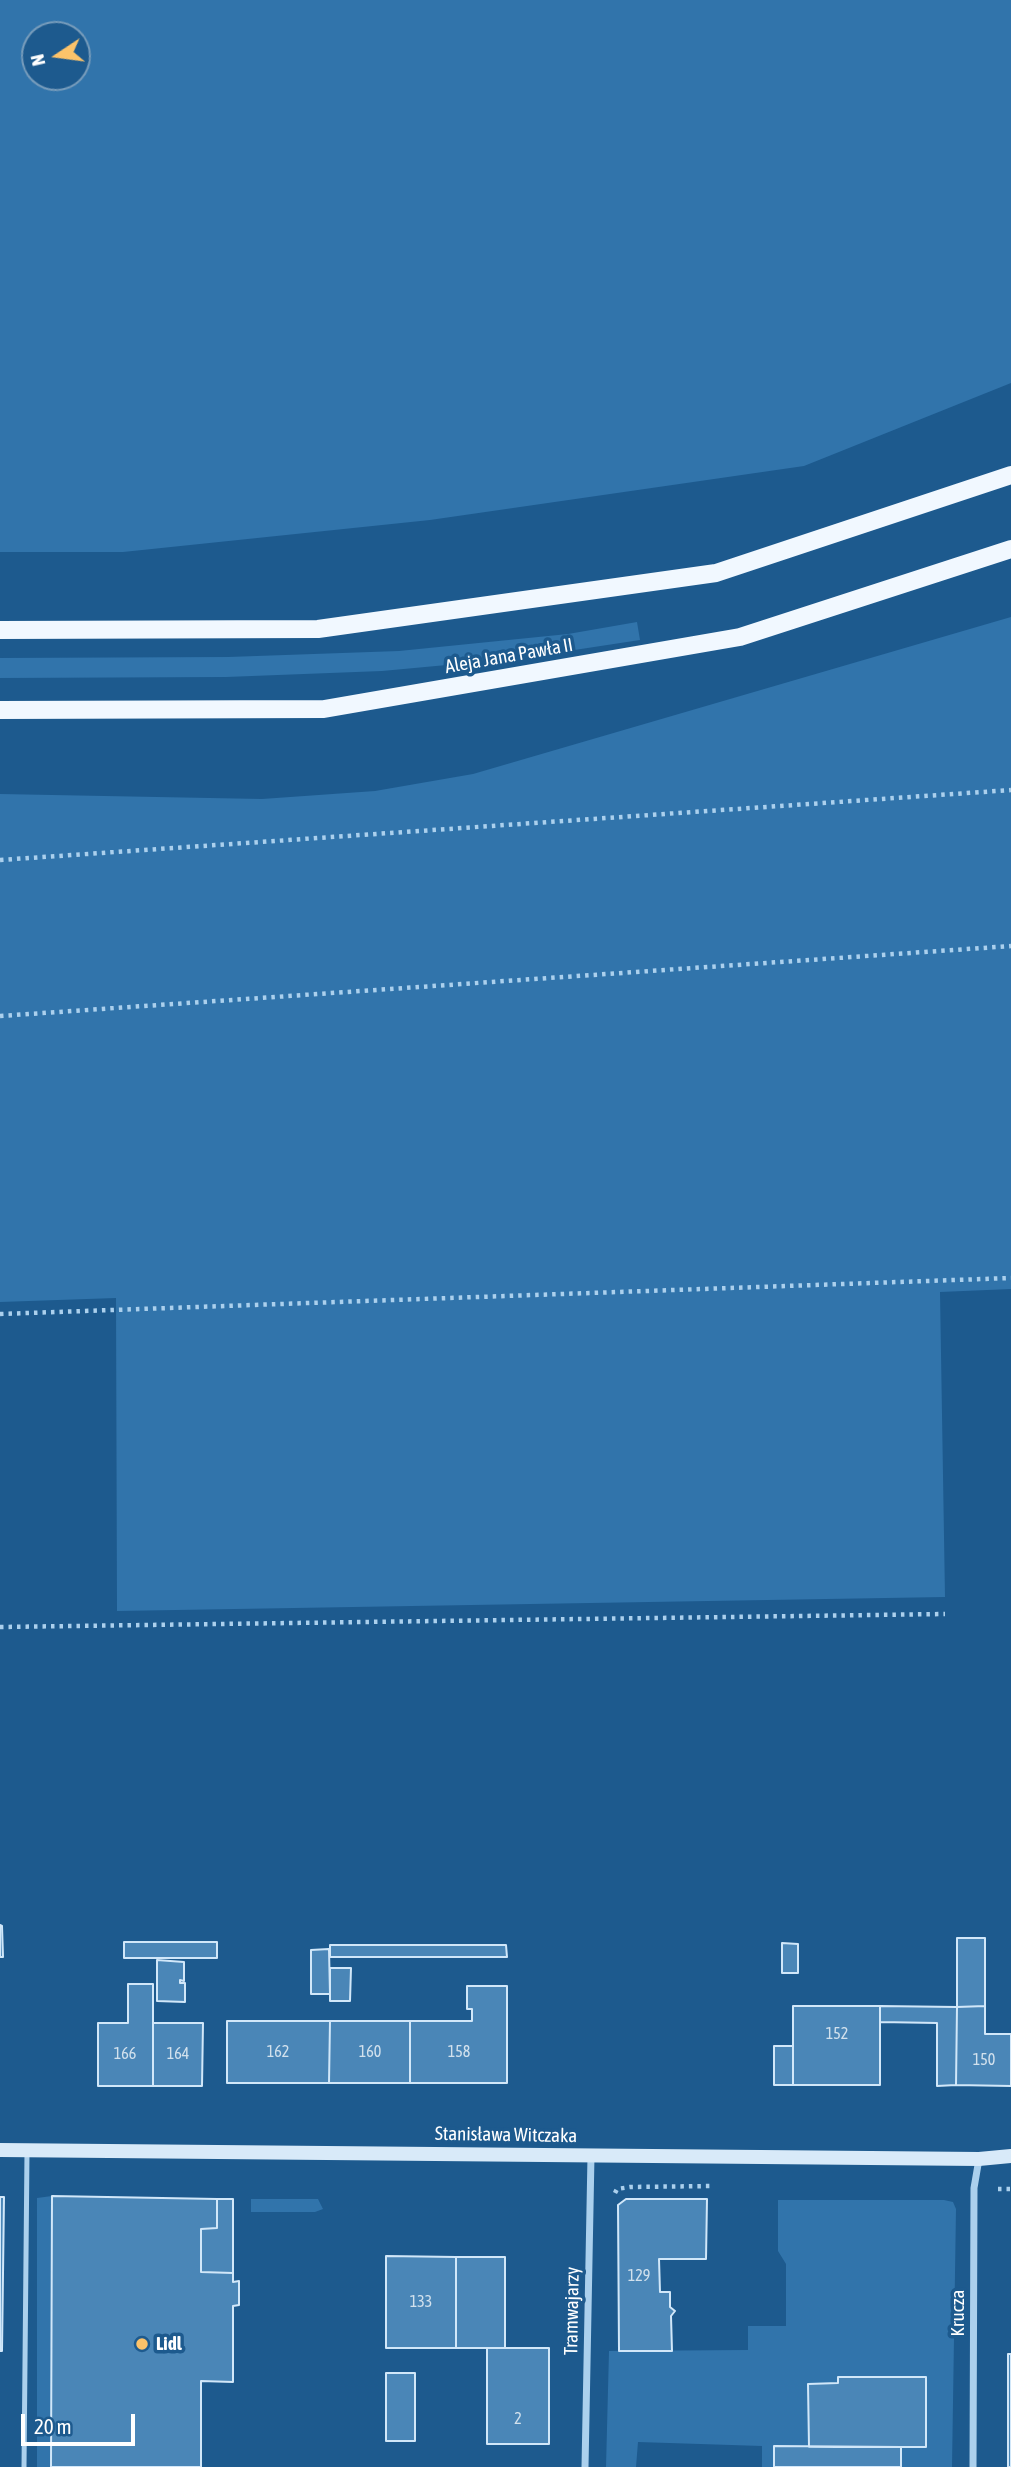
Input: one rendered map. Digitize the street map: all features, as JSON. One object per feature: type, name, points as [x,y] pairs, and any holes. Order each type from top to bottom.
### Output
[{"type":"main road","points":[[0,630],[318,629],[716,573],[1011,475]]},
{"type":"main road","name":"Aleja Jana Pawła II","points":[[0,710],[324,709],[740,637],[1011,549]]},
{"type":"street","name":"Stanisława Witczaka","points":[[0,2150],[979,2159],[1011,2156]]},
{"type":"street","name":"Tramwajarzy","points":[[585,2467],[591,2156]]},
{"type":"street","name":"Krucza","points":[[973,2467],[974,2188],[979,2159]]},
{"type":"lane","points":[[24,2467],[27,2150]]},
{"type":"path","points":[[0,860],[185,845],[1011,790]]},
{"type":"path","points":[[0,1016],[1011,946]]},
{"type":"path","points":[[0,1314],[1011,1278]]},
{"type":"path","points":[[0,1627],[945,1614]]},
{"type":"path","points":[[612,2197],[617,2189],[630,2187],[724,2186]]},
{"type":"shaded area","points":[[0,0],[1011,0],[1011,383],[804,466],[430,520],[123,552],[0,552]]},
{"type":"shaded area","points":[[1011,617],[1011,1289],[940,1292],[945,1597],[117,1611],[116,1298],[0,1302],[0,794],[262,799],[375,791],[473,774]]},
{"type":"shaded area","points":[[637,622],[640,640],[522,658],[382,671],[226,677],[0,678],[0,658],[228,657],[399,651],[568,634]]},
{"type":"shaded area","points":[[52,2196],[51,2467],[37,2467],[37,2198]]},
{"type":"shaded area","points":[[251,2199],[318,2199],[323,2209],[315,2212],[251,2212]]},
{"type":"shaded area","points":[[778,2200],[953,2202],[956,2209],[952,2467],[901,2467],[901,2447],[926,2447],[926,2377],[839,2377],[838,2383],[808,2384],[809,2447],[774,2446],[774,2467],[762,2467],[762,2446],[638,2442],[636,2467],[606,2467],[609,2351],[748,2350],[748,2326],[786,2326],[786,2264],[778,2251]]},
{"type":"building","points":[[0,1925],[2,1926],[3,1957],[0,1957]]},
{"type":"building","points":[[957,1938],[985,1938],[985,2006],[957,2007]]},
{"type":"building","points":[[124,1942],[217,1942],[217,1958],[124,1958]]},
{"type":"building","points":[[782,1943],[798,1944],[798,1973],[782,1973]]},
{"type":"building","points":[[330,1945],[506,1945],[507,1957],[330,1957]]},
{"type":"building","points":[[329,1949],[330,1994],[311,1994],[311,1950]]},
{"type":"building","points":[[157,1960],[184,1962],[184,1981],[180,1980],[180,1983],[185,1983],[185,2002],[157,2001]]},
{"type":"building","points":[[330,1968],[351,1968],[350,2001],[330,2001]]},
{"type":"building","points":[[128,1984],[153,1984],[153,2086],[98,2086],[98,2023],[128,2023]]},
{"type":"building","points":[[467,1986],[507,1986],[507,2083],[410,2083],[410,2021],[472,2021],[472,2009],[467,2009]]},
{"type":"building","points":[[793,2006],[880,2006],[880,2085],[793,2085]]},
{"type":"building","points":[[880,2006],[957,2007],[956,2085],[937,2086],[937,2023],[880,2022]]},
{"type":"building","points":[[985,2006],[985,2034],[1011,2034],[1011,2086],[956,2085],[957,2007]]},
{"type":"building","points":[[227,2021],[330,2021],[329,2083],[227,2083]]},
{"type":"building","points":[[330,2021],[410,2021],[410,2083],[329,2083]]},
{"type":"building","points":[[153,2023],[203,2023],[202,2086],[153,2086]]},
{"type":"building","points":[[774,2046],[793,2046],[793,2085],[774,2085]]},
{"type":"building","name":"Lidl","points":[[52,2196],[217,2199],[217,2228],[201,2229],[201,2272],[233,2273],[233,2282],[239,2281],[239,2305],[233,2306],[233,2382],[201,2381],[201,2467],[51,2467]]},
{"type":"building","points":[[0,2197],[4,2197],[2,2351],[0,2351]]},
{"type":"building","points":[[217,2199],[233,2199],[233,2273],[201,2272],[201,2229],[217,2228]]},
{"type":"building","points":[[626,2199],[707,2199],[706,2259],[659,2259],[660,2292],[670,2292],[670,2307],[675,2311],[671,2316],[672,2351],[619,2351],[618,2205]]},
{"type":"building","points":[[386,2256],[456,2257],[456,2348],[386,2348]]},
{"type":"building","points":[[456,2257],[505,2257],[505,2348],[456,2348]]},
{"type":"building","points":[[487,2348],[549,2348],[549,2444],[487,2444]]},
{"type":"building","points":[[1008,2354],[1011,2354],[1011,2467],[1008,2467]]},
{"type":"building","points":[[386,2373],[415,2373],[415,2441],[386,2441]]},
{"type":"building","points":[[838,2377],[926,2377],[926,2447],[809,2447],[808,2384],[838,2383]]},
{"type":"building","points":[[774,2446],[901,2447],[901,2467],[774,2467]]},
{"type":"place","name":"Lidl","points":[[142,2344]]}]
